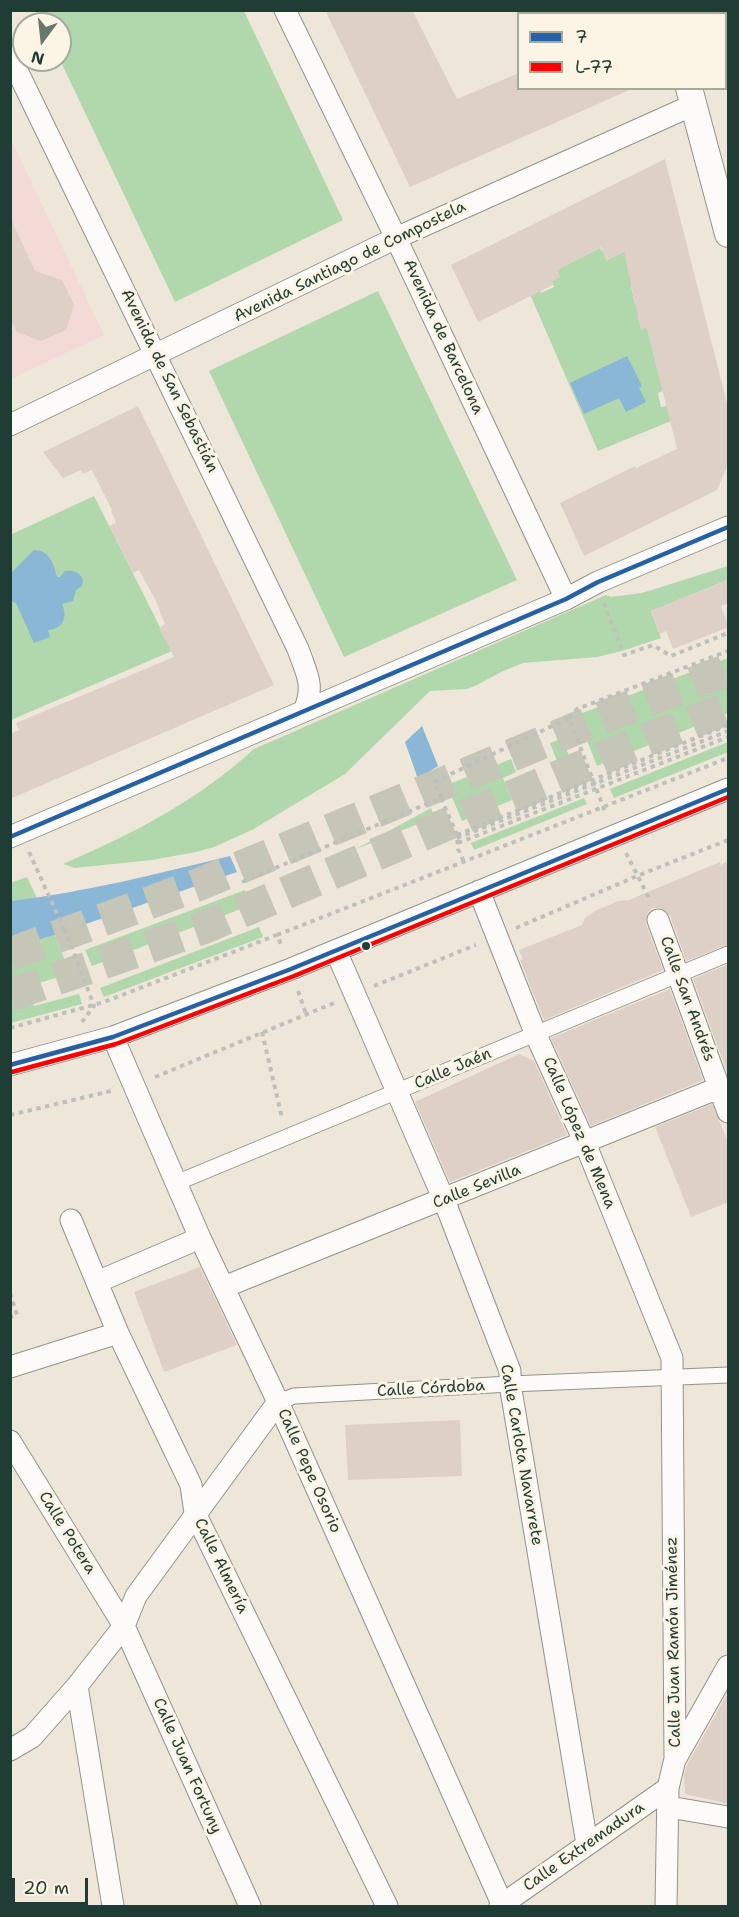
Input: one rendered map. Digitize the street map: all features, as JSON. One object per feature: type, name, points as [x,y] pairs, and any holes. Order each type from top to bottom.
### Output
[{"type":"street","name":"Avenida de Barcelona","points":[[285,10],[396,238],[566,599]]},
{"type":"street","name":"Avenida de San Sebastián","points":[[10,56],[157,355],[298,650],[310,682],[310,697],[304,711]]},
{"type":"street","name":"Avenida Santiago de Compostela","points":[[10,425],[691,97]]},
{"type":"street","points":[[691,97],[729,234]]},
{"type":"street","points":[[10,837],[729,527]]},
{"type":"street","points":[[10,1065],[113,1037],[336,951],[729,789]]},
{"type":"street","name":"Calle López de Mena","points":[[478,891],[536,1035],[585,1143],[672,1358],[671,1377]]},
{"type":"street","name":"Calle San Andrés","points":[[658,920],[726,1098]]},
{"type":"street","name":"Calle Carlota Navarrete","points":[[336,951],[444,1200],[510,1377],[587,1844]]},
{"type":"street","name":"Calle Jaén","points":[[176,1183],[729,954]]},
{"type":"street","name":"Calle Pepe Osorio","points":[[113,1037],[200,1238],[278,1402],[502,1906]]},
{"type":"street","name":"Calle Sevilla","points":[[224,1287],[711,1091],[726,1098]]},
{"type":"street","name":"Calle Almería","points":[[71,1220],[118,1334],[191,1485],[195,1514],[387,1906]]},
{"type":"street","points":[[97,1282],[200,1238]]},
{"type":"street","points":[[10,1367],[118,1334]]},
{"type":"street","name":"Calle Córdoba","points":[[278,1402],[294,1396],[510,1377],[729,1375]]},
{"type":"street","name":"Calle Juan Ramón Jiménez","points":[[666,1906],[668,1797],[675,1759],[671,1377]]},
{"type":"street","points":[[10,1750],[32,1737],[77,1686],[124,1626],[136,1596],[278,1402]]},
{"type":"street","name":"Calle Potera","points":[[10,1441],[124,1626]]},
{"type":"street","name":"Calle Juan Fortuny","points":[[124,1626],[250,1906]]},
{"type":"street","points":[[675,1759],[729,1666]]},
{"type":"street","points":[[77,1686],[113,1906]]},
{"type":"street","points":[[668,1797],[729,1817]]},
{"type":"street","name":"Calle Extremadura","points":[[502,1906],[587,1844],[668,1797]]},
{"type":"path","points":[[598,582],[624,656],[653,645],[671,656],[729,633]]},
{"type":"path","points":[[464,861],[434,782],[569,718],[577,709],[729,651]]},
{"type":"path","points":[[569,718],[603,808],[647,893]]},
{"type":"path","points":[[595,784],[729,725]]},
{"type":"path","points":[[457,838],[729,731]]},
{"type":"path","points":[[457,838],[595,784],[729,736]]},
{"type":"path","points":[[277,935],[729,758]]},
{"type":"path","points":[[242,882],[441,798]]},
{"type":"path","points":[[38,873],[71,945],[94,1006]]},
{"type":"path","points":[[10,1028],[94,1006]]},
{"type":"path","points":[[74,1048],[78,1028],[94,1006]]},
{"type":"path","points":[[262,1032],[282,1118]]},
{"type":"path","points":[[10,1293],[17,1315],[10,1317]]},
{"type":"shaded area","points":[[10,137],[104,335],[11,379],[10,379]]},
{"type":"green space","points":[[244,11],[343,220],[175,302],[66,72],[72,72],[72,12],[37,12]]},
{"type":"green space","points":[[633,237],[631,286],[635,304],[641,303],[638,317],[641,329],[647,328],[663,391],[658,393],[661,407],[667,406],[671,421],[598,451],[529,292],[538,287],[541,293],[554,287],[552,281],[560,277],[557,270],[600,248],[603,252]]},
{"type":"green space","points":[[378,291],[517,580],[344,657],[209,371]]},
{"type":"green space","points":[[94,496],[172,651],[11,720],[10,535]]},
{"type":"green space","points":[[728,566],[728,580],[651,611],[661,638],[597,657],[523,663],[467,689],[430,691],[345,774],[252,830],[214,847],[152,860],[75,868],[63,864],[114,841],[164,814],[210,784],[254,749],[606,595],[611,597],[642,593]]},
{"type":"green space","points":[[728,658],[728,713],[597,766],[577,715]]},
{"type":"green space","points":[[562,738],[576,774],[564,779],[550,743]]},
{"type":"green space","points":[[728,742],[728,752],[614,798],[610,789]]},
{"type":"green space","points":[[511,759],[516,772],[503,778],[512,800],[462,821],[447,785]]},
{"type":"green space","points":[[584,798],[587,804],[474,850],[471,843]]},
{"type":"green space","points":[[431,808],[435,817],[354,850]]},
{"type":"green space","points":[[27,877],[37,898],[11,901],[10,883]]},
{"type":"green space","points":[[245,890],[251,905],[92,966],[85,950]]},
{"type":"green space","points":[[259,927],[263,937],[104,997],[100,988]]},
{"type":"green space","points":[[55,935],[70,974],[28,986],[34,1006],[79,994],[82,1004],[11,1023],[12,950],[10,938],[13,947]]},
{"type":"water","points":[[627,356],[642,386],[639,388],[646,402],[626,412],[619,398],[584,414],[570,383]]},
{"type":"water","points":[[34,550],[48,555],[57,577],[65,571],[71,571],[78,573],[83,580],[82,586],[76,590],[73,601],[62,604],[64,618],[61,625],[48,630],[50,637],[34,643],[16,603],[11,601],[10,574]]},
{"type":"water","points":[[422,726],[438,766],[418,779],[405,742]]},
{"type":"water","points":[[230,856],[237,872],[77,927],[75,923],[54,930],[55,935],[13,947],[10,938],[11,901],[94,888]]},
{"type":"building","points":[[325,10],[412,10],[457,99],[517,74],[517,90],[629,90],[410,187]]},
{"type":"building","points":[[665,159],[729,411],[729,462],[717,490],[584,556],[560,503],[635,466],[636,468],[677,449],[647,328],[641,330],[624,252],[606,261],[601,247],[557,270],[560,277],[552,281],[553,285],[478,322],[451,265]]},
{"type":"building","points":[[10,217],[35,271],[62,280],[74,305],[66,330],[41,341],[17,332],[10,319]]},
{"type":"building","points":[[138,406],[274,685],[10,799],[10,734],[19,730],[16,723],[174,657],[159,628],[165,624],[155,599],[139,570],[133,573],[109,526],[116,523],[92,470],[83,474],[81,470],[63,478],[43,452]]},
{"type":"building","points":[[729,580],[729,603],[721,606],[729,627],[673,649],[666,631],[660,634],[651,611]]},
{"type":"building","points":[[729,861],[729,944],[686,961],[670,915],[661,908],[653,908],[648,912],[646,924],[663,970],[544,1020],[520,960],[523,959],[519,950],[582,925],[585,918],[595,911],[618,901],[629,900],[720,862],[720,865]]},
{"type":"building","points":[[729,964],[729,1074],[728,1075],[693,979]]},
{"type":"building","points":[[670,989],[703,1080],[591,1126],[551,1038]]},
{"type":"building","points":[[519,1054],[534,1061],[567,1135],[450,1182],[415,1102]]},
{"type":"building","points":[[712,1104],[729,1144],[729,1202],[691,1217],[655,1127]]},
{"type":"building","points":[[200,1267],[237,1345],[164,1372],[134,1292]]},
{"type":"building","points":[[460,1420],[462,1476],[348,1480],[345,1425]]},
{"type":"building","points":[[729,1691],[729,1804],[685,1794],[684,1774]]},
{"type":"tunnel","points":[[10,954],[200,884],[616,712],[728,670]]},
{"type":"tunnel","points":[[10,995],[203,928],[633,745],[728,708]]},
{"type":"transit line","name":"7","points":[[10,837],[566,599],[598,582],[728,527]]},
{"type":"transit line","name":"7","points":[[10,1065],[113,1037],[291,969],[728,789]]},
{"type":"transit line","name":"L-77","points":[[12,1072],[116,1044],[294,976],[728,797]]}]
